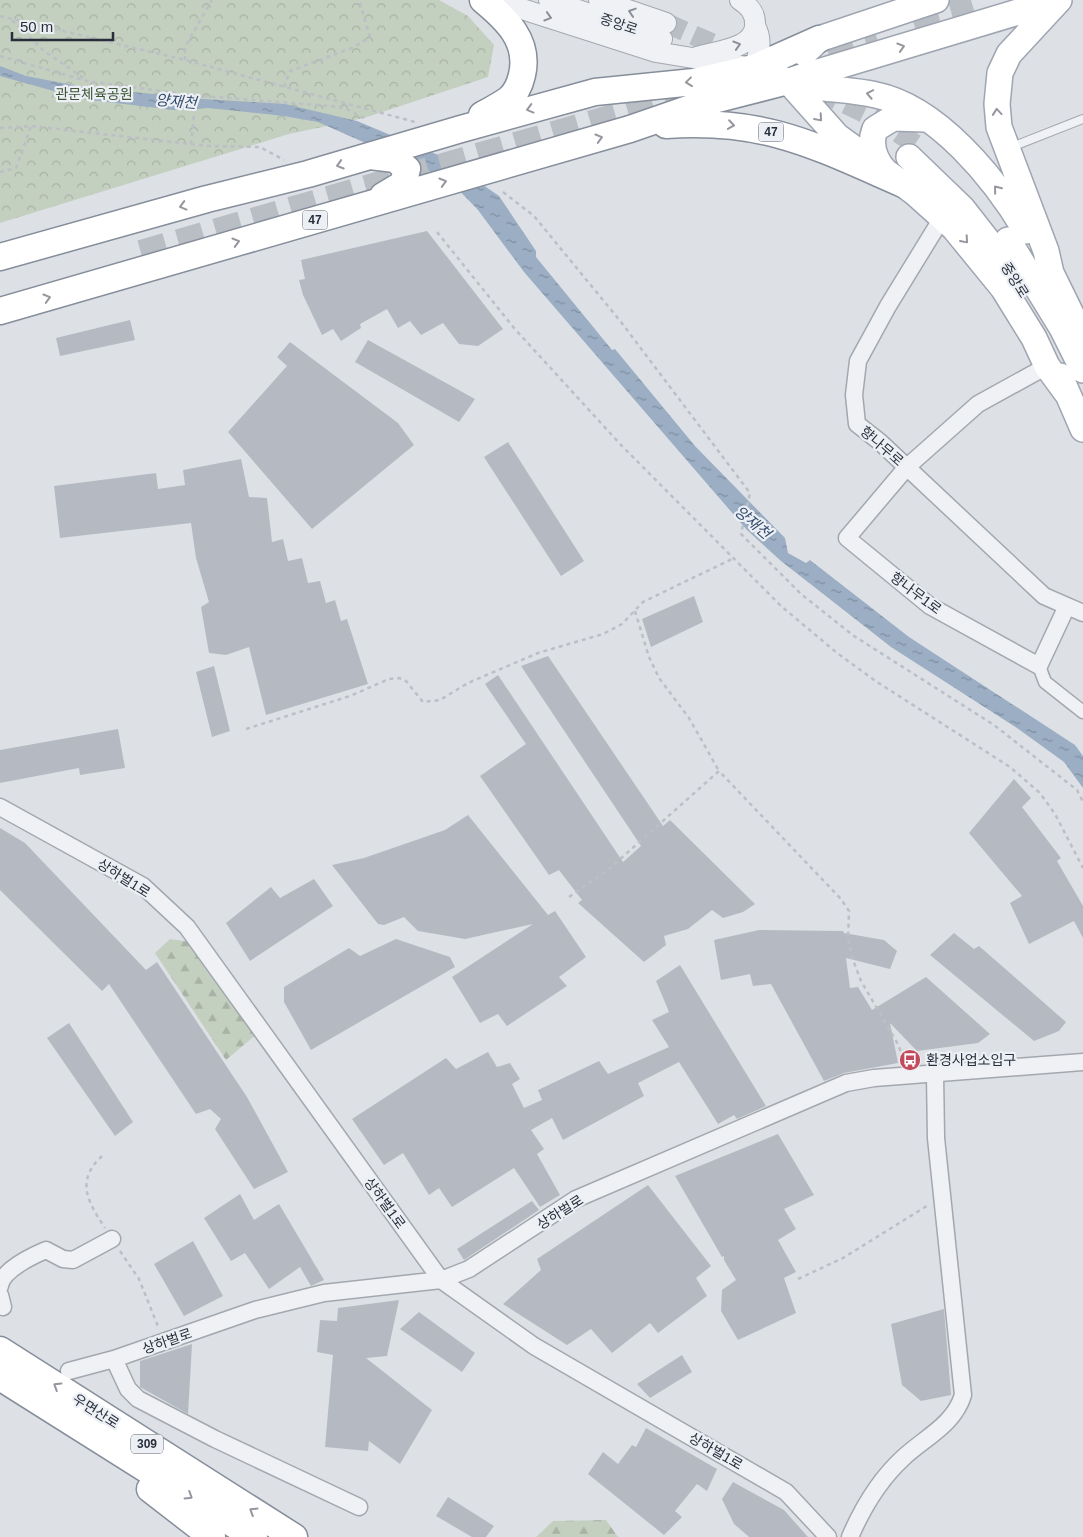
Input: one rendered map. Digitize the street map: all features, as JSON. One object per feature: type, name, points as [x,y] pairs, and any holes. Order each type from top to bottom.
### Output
[{"type":"highway","points":[[461,129],[510,98],[520,83],[523,68],[522,52],[514,31],[502,16],[482,0]]},
{"type":"highway","points":[[0,257],[207,199],[308,174],[595,92],[694,82],[754,68],[819,39]]},
{"type":"highway","points":[[630,129],[714,100],[788,81]]},
{"type":"highway","name":"47","points":[[0,311],[630,129],[693,124],[723,124],[755,128],[815,145],[895,179]]},
{"type":"highway","points":[[367,204],[402,185],[408,173],[405,166],[398,160],[369,156]]},
{"type":"highway","points":[[0,276],[137,246],[0,293]]},
{"type":"highway","name":"우면산로","points":[[0,1350],[294,1537]]},
{"type":"highway","name":"우면산로","points":[[0,1377],[254,1537]]},
{"type":"highway","points":[[31,1396],[212,1537]]},
{"type":"main road","points":[[788,81],[796,60],[819,39],[936,0]]},
{"type":"main road","points":[[788,81],[1059,0]]},
{"type":"main road","points":[[1059,0],[1019,41],[1002,68],[997,104],[999,127],[1046,251],[1052,273],[1076,324],[1083,351]]},
{"type":"main road","points":[[754,68],[788,81],[878,95],[904,105],[928,119],[966,153],[996,188],[1014,211],[1038,256],[1052,273]]},
{"type":"main road","points":[[788,81],[830,131],[895,179]]},
{"type":"main road","points":[[895,179],[874,155],[872,140],[875,130],[893,118],[928,119]]},
{"type":"main road","name":"중앙로","points":[[1083,370],[1053,312],[1009,241],[967,190],[947,170],[913,151],[962,208],[1025,292],[1083,429]]},
{"type":"main road","name":"47","points":[[895,179],[942,218],[975,252],[1003,288],[1034,338],[1047,366],[1066,392]]},
{"type":"street","points":[[502,0],[522,9],[636,46],[690,59],[754,68],[760,46],[759,34],[752,11],[740,0]]},
{"type":"street","name":"중앙로","points":[[549,0],[664,31],[599,0]]},
{"type":"street","points":[[690,59],[746,42],[753,36],[755,26]]},
{"type":"street","name":"향나무로","points":[[942,218],[888,306],[858,361],[854,395],[857,424],[880,442],[1044,596],[1083,613]]},
{"type":"street","points":[[907,468],[978,404],[1047,366]]},
{"type":"street","name":"향나무1로","points":[[907,468],[847,538],[930,606],[1039,666]]},
{"type":"street","points":[[1066,606],[1039,666],[1045,682],[1083,712]]},
{"type":"street","name":"상하벌1로","points":[[0,807],[142,886],[187,927],[441,1280],[534,1346],[786,1492],[828,1537]]},
{"type":"street","name":"상하벌로","points":[[69,1371],[114,1359],[255,1310],[324,1293],[441,1280],[469,1269],[576,1199],[846,1083],[906,1076],[1083,1062]]},
{"type":"street","points":[[850,1537],[874,1490],[903,1458],[952,1418],[960,1407],[963,1395],[936,1138],[935,1074]]},
{"type":"street","points":[[0,1286],[6,1274],[40,1252],[46,1250],[63,1259],[73,1260],[112,1239]]},
{"type":"street","points":[[114,1359],[128,1389],[138,1399],[215,1439],[359,1507]]},
{"type":"lane","points":[[1007,148],[1083,119]]},
{"type":"path","points":[[185,60],[186,47],[212,0]]},
{"type":"path","points":[[284,87],[290,72],[352,48],[370,36],[359,0]]},
{"type":"path","points":[[0,16],[185,60],[414,121],[422,141]]},
{"type":"path","points":[[11,18],[44,51],[87,81]]},
{"type":"path","points":[[0,56],[87,81],[196,96],[344,107],[364,118]]},
{"type":"path","points":[[191,144],[196,96]]},
{"type":"path","points":[[0,172],[16,168],[31,126]]},
{"type":"path","points":[[0,128],[31,126],[191,144],[260,147],[308,174]]},
{"type":"path","points":[[503,192],[534,216],[596,292],[750,494],[741,534],[801,594],[854,636],[994,725],[1077,790],[1083,802]]},
{"type":"path","points":[[437,232],[514,328],[621,445],[781,606],[877,682],[1010,767],[1040,793],[1055,814],[1083,868]]},
{"type":"path","points":[[246,729],[350,696],[389,679],[399,678],[406,681],[424,702],[440,700],[468,683],[517,661],[603,634],[622,624],[644,602],[734,558]]},
{"type":"path","points":[[635,611],[649,657],[659,678],[689,718],[719,772],[841,899],[849,911],[848,940],[853,960],[861,981],[899,1046],[906,1076]]},
{"type":"path","points":[[569,897],[609,869],[719,772]]},
{"type":"path","points":[[798,1279],[843,1258],[942,1197]]},
{"type":"green space","name":"관문체육공원","points":[[0,0],[439,0],[468,16],[494,45],[488,77],[364,118],[289,134],[0,223]]},
{"type":"green space","points":[[170,939],[190,942],[257,1034],[226,1060],[155,953]]},
{"type":"green space","points":[[606,1520],[618,1537],[536,1537],[553,1521]]},
{"type":"water","name":"양재천","points":[[0,66],[26,76],[83,87],[203,99],[285,104],[357,121],[443,157],[499,196],[536,251],[536,257],[612,350],[615,349],[695,446],[785,538],[788,553],[806,563],[810,560],[909,637],[1075,745],[1083,756],[1083,788],[1064,762],[1017,728],[891,647],[781,561],[747,530],[524,272],[478,210],[449,180],[318,122],[284,116],[209,108],[174,110],[82,99],[0,76]]},
{"type":"building","points":[[427,231],[503,329],[478,346],[459,344],[443,323],[421,335],[410,321],[398,328],[387,309],[360,324],[361,328],[341,341],[333,329],[322,335],[303,295],[299,280],[305,279],[301,260]]},
{"type":"building","points":[[130,320],[135,340],[60,356],[56,338]]},
{"type":"building","points":[[368,340],[475,399],[459,422],[355,362]]},
{"type":"building","points":[[290,342],[398,423],[414,445],[312,529],[228,432],[287,366],[277,357]]},
{"type":"building","points":[[508,442],[584,561],[561,576],[484,457]]},
{"type":"building","points":[[241,459],[249,497],[267,498],[272,542],[283,539],[288,561],[302,558],[308,583],[320,581],[326,603],[335,600],[341,621],[347,619],[368,684],[266,715],[249,647],[226,655],[209,653],[201,607],[209,602],[196,558],[191,523],[60,538],[54,486],[156,473],[158,489],[185,485],[183,470]]},
{"type":"building","points":[[694,596],[703,622],[651,647],[642,619]]},
{"type":"building","points":[[548,656],[663,826],[670,820],[755,904],[743,912],[723,918],[712,910],[688,929],[664,936],[666,945],[644,962],[578,903],[582,900],[559,870],[549,875],[480,776],[526,744],[485,684],[498,675],[623,862],[641,846],[521,666]]},
{"type":"building","points":[[214,666],[230,731],[212,737],[196,672]]},
{"type":"building","points":[[118,729],[125,768],[80,775],[79,768],[0,783],[0,750]]},
{"type":"building","points":[[1014,779],[1031,798],[1022,807],[1061,858],[1057,861],[1083,906],[1083,938],[1074,921],[1029,944],[1010,903],[1022,896],[969,833]]},
{"type":"building","points":[[468,815],[548,915],[555,911],[586,957],[559,977],[567,986],[507,1026],[498,1014],[480,1023],[452,977],[533,924],[465,939],[418,931],[404,917],[384,925],[378,924],[332,865],[364,858],[445,830]]},
{"type":"building","points":[[0,828],[25,843],[146,970],[157,962],[247,1097],[288,1172],[254,1189],[215,1129],[221,1119],[210,1109],[196,1114],[109,984],[102,991],[0,890]]},
{"type":"building","points":[[314,879],[333,906],[250,961],[226,923],[271,887],[280,898]]},
{"type":"building","points":[[759,930],[843,931],[844,933],[884,940],[897,951],[890,969],[846,958],[850,988],[858,987],[872,1010],[926,977],[990,1034],[978,1043],[917,1051],[890,1023],[898,1063],[844,1073],[824,1081],[771,984],[753,986],[750,974],[721,980],[714,940]]},
{"type":"building","points":[[954,933],[974,949],[979,946],[1066,1022],[1059,1031],[1034,1041],[930,955]]},
{"type":"building","points":[[396,939],[450,957],[455,967],[311,1050],[284,1002],[284,987],[349,948],[360,956]]},
{"type":"building","points":[[680,965],[766,1106],[737,1119],[734,1115],[718,1124],[679,1062],[638,1083],[644,1096],[563,1140],[552,1118],[531,1130],[544,1149],[537,1154],[560,1195],[540,1207],[514,1168],[452,1207],[439,1188],[429,1195],[403,1153],[384,1165],[352,1119],[446,1058],[456,1069],[488,1052],[497,1067],[510,1063],[520,1079],[512,1084],[524,1108],[542,1100],[538,1090],[599,1061],[608,1074],[669,1047],[652,1020],[669,1012],[656,981]]},
{"type":"building","points":[[69,1023],[133,1122],[115,1136],[47,1038]]},
{"type":"building","points":[[778,1134],[814,1195],[784,1209],[796,1229],[778,1240],[796,1272],[784,1278],[796,1313],[738,1340],[721,1311],[722,1290],[736,1280],[724,1260],[724,1256],[722,1257],[675,1176]]},
{"type":"building","points":[[648,1185],[711,1266],[696,1278],[707,1296],[658,1333],[650,1323],[612,1353],[591,1329],[567,1345],[503,1304],[541,1270],[537,1259]]},
{"type":"building","points":[[240,1194],[254,1220],[279,1204],[324,1280],[311,1286],[300,1267],[269,1289],[245,1253],[231,1261],[204,1218]]},
{"type":"building","points":[[532,1201],[539,1210],[464,1260],[457,1249]]},
{"type":"building","points":[[193,1241],[223,1296],[184,1316],[154,1264]]},
{"type":"building","points":[[399,1300],[387,1356],[366,1358],[432,1410],[400,1464],[369,1441],[368,1451],[325,1447],[333,1355],[317,1352],[320,1320],[337,1321],[338,1308]]},
{"type":"building","points":[[944,1309],[951,1395],[921,1401],[902,1385],[891,1324]]},
{"type":"building","points":[[419,1312],[475,1353],[462,1372],[400,1329]]},
{"type":"building","points":[[192,1344],[188,1414],[140,1387],[140,1361]]},
{"type":"building","points":[[682,1355],[692,1372],[650,1398],[637,1384]]},
{"type":"building","points":[[646,1428],[717,1469],[707,1491],[697,1484],[675,1511],[682,1517],[664,1535],[588,1474],[603,1452],[618,1464],[632,1445],[636,1447]]},
{"type":"building","points":[[733,1482],[784,1510],[808,1537],[749,1537],[734,1524],[722,1499]]},
{"type":"building","points":[[448,1497],[494,1526],[486,1537],[472,1537],[436,1516]]},
{"type":"tunnel","points":[[912,17],[971,0]]},
{"type":"tunnel","points":[[666,23],[736,54]]},
{"type":"tunnel","points":[[754,77],[878,42]]},
{"type":"tunnel","points":[[141,253],[707,90]]},
{"type":"tunnel","points":[[819,91],[879,120],[918,146]]},
{"type":"place","name":"환경사업소입구","points":[[910,1060]]}]
